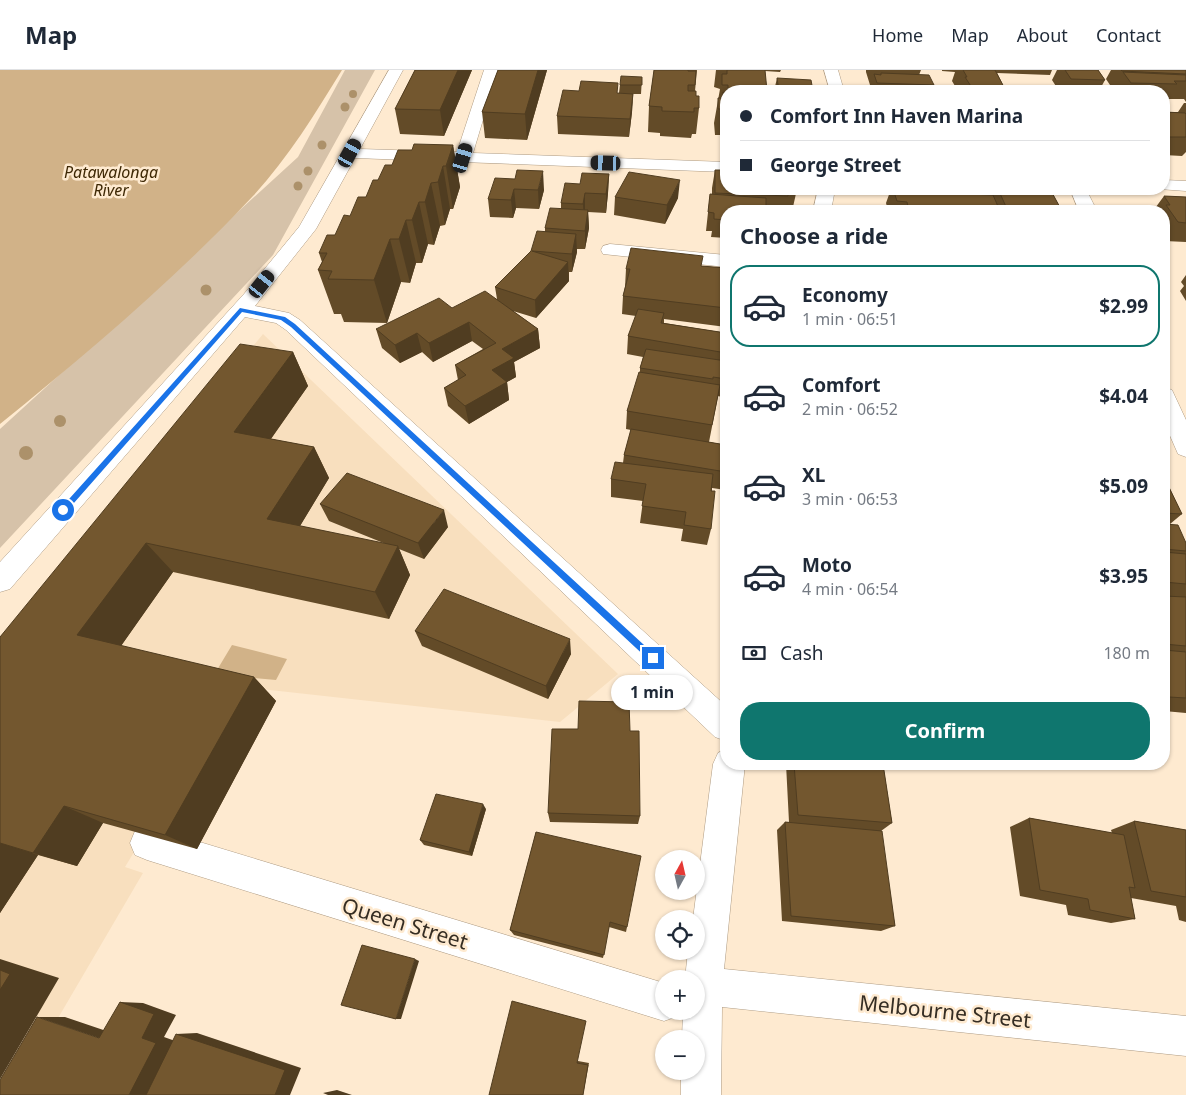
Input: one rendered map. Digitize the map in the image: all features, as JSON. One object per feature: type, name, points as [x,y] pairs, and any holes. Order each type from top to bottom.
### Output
[{"type":"street","points":[[0,581],[240,310],[307,229],[396,70]]},
{"type":"street","points":[[463,158],[491,70]]},
{"type":"street","points":[[831,70],[835,85]]},
{"type":"street","points":[[350,153],[720,167]]},
{"type":"street","points":[[1170,185],[1186,186]]},
{"type":"street","points":[[610,250],[720,260]]},
{"type":"street","points":[[240,310],[282,318],[293,326],[720,720]]},
{"type":"street","points":[[1170,409],[1186,448]]},
{"type":"street","points":[[704,970],[727,770]]},
{"type":"street","name":"Queen Street","points":[[147,843],[655,999]]},
{"type":"street","name":"Melbourne Street","points":[[705,1004],[1186,1036]]},
{"type":"street","points":[[700,1020],[701,1095]]},
{"type":"shaded area","points":[[345,70],[375,70],[273,255],[0,548],[0,429],[298,157]]},
{"type":"shaded area","points":[[263,334],[618,674],[560,722],[234,686],[125,867],[143,873],[13,1095],[0,1095],[0,653]]},
{"type":"water","name":"Patawalonga River","points":[[0,70],[342,70],[289,151],[253,196],[162,286],[66,370],[0,424]]},
{"type":"water","points":[[232,645],[287,659],[276,680],[231,676],[211,680]]},
{"type":"building","points":[[415,70],[458,70],[440,110],[395,109]]},
{"type":"building","points":[[498,70],[538,70],[525,114],[482,112]]},
{"type":"building","points":[[654,70],[696,71],[695,85],[688,85],[688,91],[696,91],[696,96],[699,96],[699,108],[694,108],[694,112],[662,111],[662,107],[649,106]]},
{"type":"building","points":[[727,70],[765,70],[766,85],[722,85],[722,74],[727,74]]},
{"type":"building","points":[[963,70],[995,70],[1003,85],[970,85],[965,77],[967,77]]},
{"type":"building","points":[[1065,70],[1098,70],[1105,80],[1071,79]]},
{"type":"building","points":[[1186,70],[1186,74],[1122,71]]},
{"type":"building","points":[[1123,72],[1186,75],[1186,81],[1174,81],[1177,84],[1131,83]]},
{"type":"building","points":[[881,73],[929,75],[934,85],[877,83],[874,74],[881,75]]},
{"type":"building","points":[[621,76],[642,77],[642,85],[620,85]]},
{"type":"building","points":[[777,78],[811,80],[812,85],[778,85]]},
{"type":"building","points":[[581,81],[618,83],[617,93],[633,94],[630,119],[557,116],[563,90],[579,91]]},
{"type":"building","points":[[718,98],[720,98],[720,109],[718,109]]},
{"type":"building","points":[[1170,112],[1186,114],[1186,137],[1170,137]]},
{"type":"building","points":[[414,144],[453,145],[438,182],[431,183],[425,202],[419,202],[412,220],[406,220],[399,239],[390,239],[374,280],[328,279],[332,271],[318,270],[327,253],[319,253],[327,235],[335,235],[344,215],[350,216],[358,197],[366,197],[373,180],[378,180],[385,165],[392,165],[398,150],[412,150]]},
{"type":"building","points":[[517,170],[543,171],[538,190],[514,189],[511,200],[488,199],[495,178],[515,179]]},
{"type":"building","points":[[715,170],[720,170],[720,193],[715,193]]},
{"type":"building","points":[[629,172],[680,180],[667,205],[615,197]]},
{"type":"building","points":[[582,173],[609,174],[606,194],[585,193],[583,204],[561,203],[565,183],[580,184]]},
{"type":"building","points":[[710,194],[766,198],[766,205],[720,205],[720,220],[714,219],[714,213],[708,212]]},
{"type":"building","points":[[895,195],[993,195],[997,205],[908,205],[907,202],[897,201]]},
{"type":"building","points":[[1001,195],[1053,195],[1059,205],[1005,205]]},
{"type":"building","points":[[1164,196],[1186,197],[1186,223],[1178,222],[1170,211],[1170,205]]},
{"type":"building","points":[[550,208],[588,210],[585,231],[545,228]]},
{"type":"building","points":[[537,231],[576,234],[572,254],[532,251],[568,262],[535,300],[495,287],[531,251]]},
{"type":"building","points":[[631,248],[703,256],[701,266],[720,268],[720,307],[623,296],[630,269],[626,269]]},
{"type":"building","points":[[485,291],[538,329],[502,349],[514,358],[492,370],[507,382],[465,406],[444,388],[466,375],[455,365],[496,343],[469,322],[429,343],[417,333],[395,345],[376,329],[439,298],[452,308]]},
{"type":"building","points":[[638,309],[664,313],[661,323],[720,332],[720,352],[628,336]]},
{"type":"building","points":[[240,344],[293,352],[234,432],[314,447],[267,519],[398,546],[375,592],[146,543],[77,635],[254,677],[165,835],[64,806],[33,853],[0,843],[0,637]]},
{"type":"building","points":[[646,349],[720,360],[720,378],[713,377],[713,379],[640,368]]},
{"type":"building","points":[[639,372],[720,385],[712,425],[627,411]]},
{"type":"building","points":[[631,429],[720,444],[720,471],[624,455]]},
{"type":"building","points":[[615,462],[713,474],[711,491],[715,491],[711,529],[684,525],[686,512],[642,506],[646,484],[611,479]]},
{"type":"building","points":[[347,473],[444,510],[418,543],[320,504]]},
{"type":"building","points":[[1170,489],[1182,514],[1170,513]]},
{"type":"building","points":[[1170,524],[1178,525],[1186,543],[1186,551],[1170,550]]},
{"type":"building","points":[[1170,553],[1186,554],[1186,584],[1170,583]]},
{"type":"building","points":[[444,589],[570,639],[546,686],[415,631]]},
{"type":"building","points":[[1170,596],[1186,597],[1186,646],[1170,645]]},
{"type":"building","points":[[1170,651],[1186,652],[1186,698],[1170,697]]},
{"type":"building","points":[[579,701],[629,702],[630,731],[639,731],[640,816],[548,813],[552,729],[578,729]]},
{"type":"building","points":[[794,770],[884,770],[892,823],[798,815]]},
{"type":"building","points":[[436,794],[483,804],[469,852],[420,840]]},
{"type":"building","points":[[1029,818],[1124,835],[1135,888],[1129,887],[1135,919],[1090,910],[1088,899],[1040,890]]},
{"type":"building","points":[[1134,821],[1186,830],[1186,897],[1151,891]]},
{"type":"building","points":[[785,822],[882,831],[895,926],[791,916]]},
{"type":"building","points":[[536,832],[641,856],[627,927],[610,922],[604,955],[510,930]]},
{"type":"building","points":[[362,945],[415,959],[396,1019],[341,1005]]},
{"type":"building","points":[[0,970],[10,974],[0,990]]},
{"type":"building","points":[[512,1001],[586,1021],[577,1063],[588,1065],[583,1095],[489,1095]]},
{"type":"building","points":[[120,1002],[154,1014],[142,1038],[156,1043],[129,1095],[0,1095],[0,1080],[37,1017],[99,1038]]},
{"type":"building","points":[[176,1034],[285,1070],[275,1095],[146,1095]]},
{"type":"route","points":[[63,510],[240,310],[282,318],[293,326],[653,658]]}]
